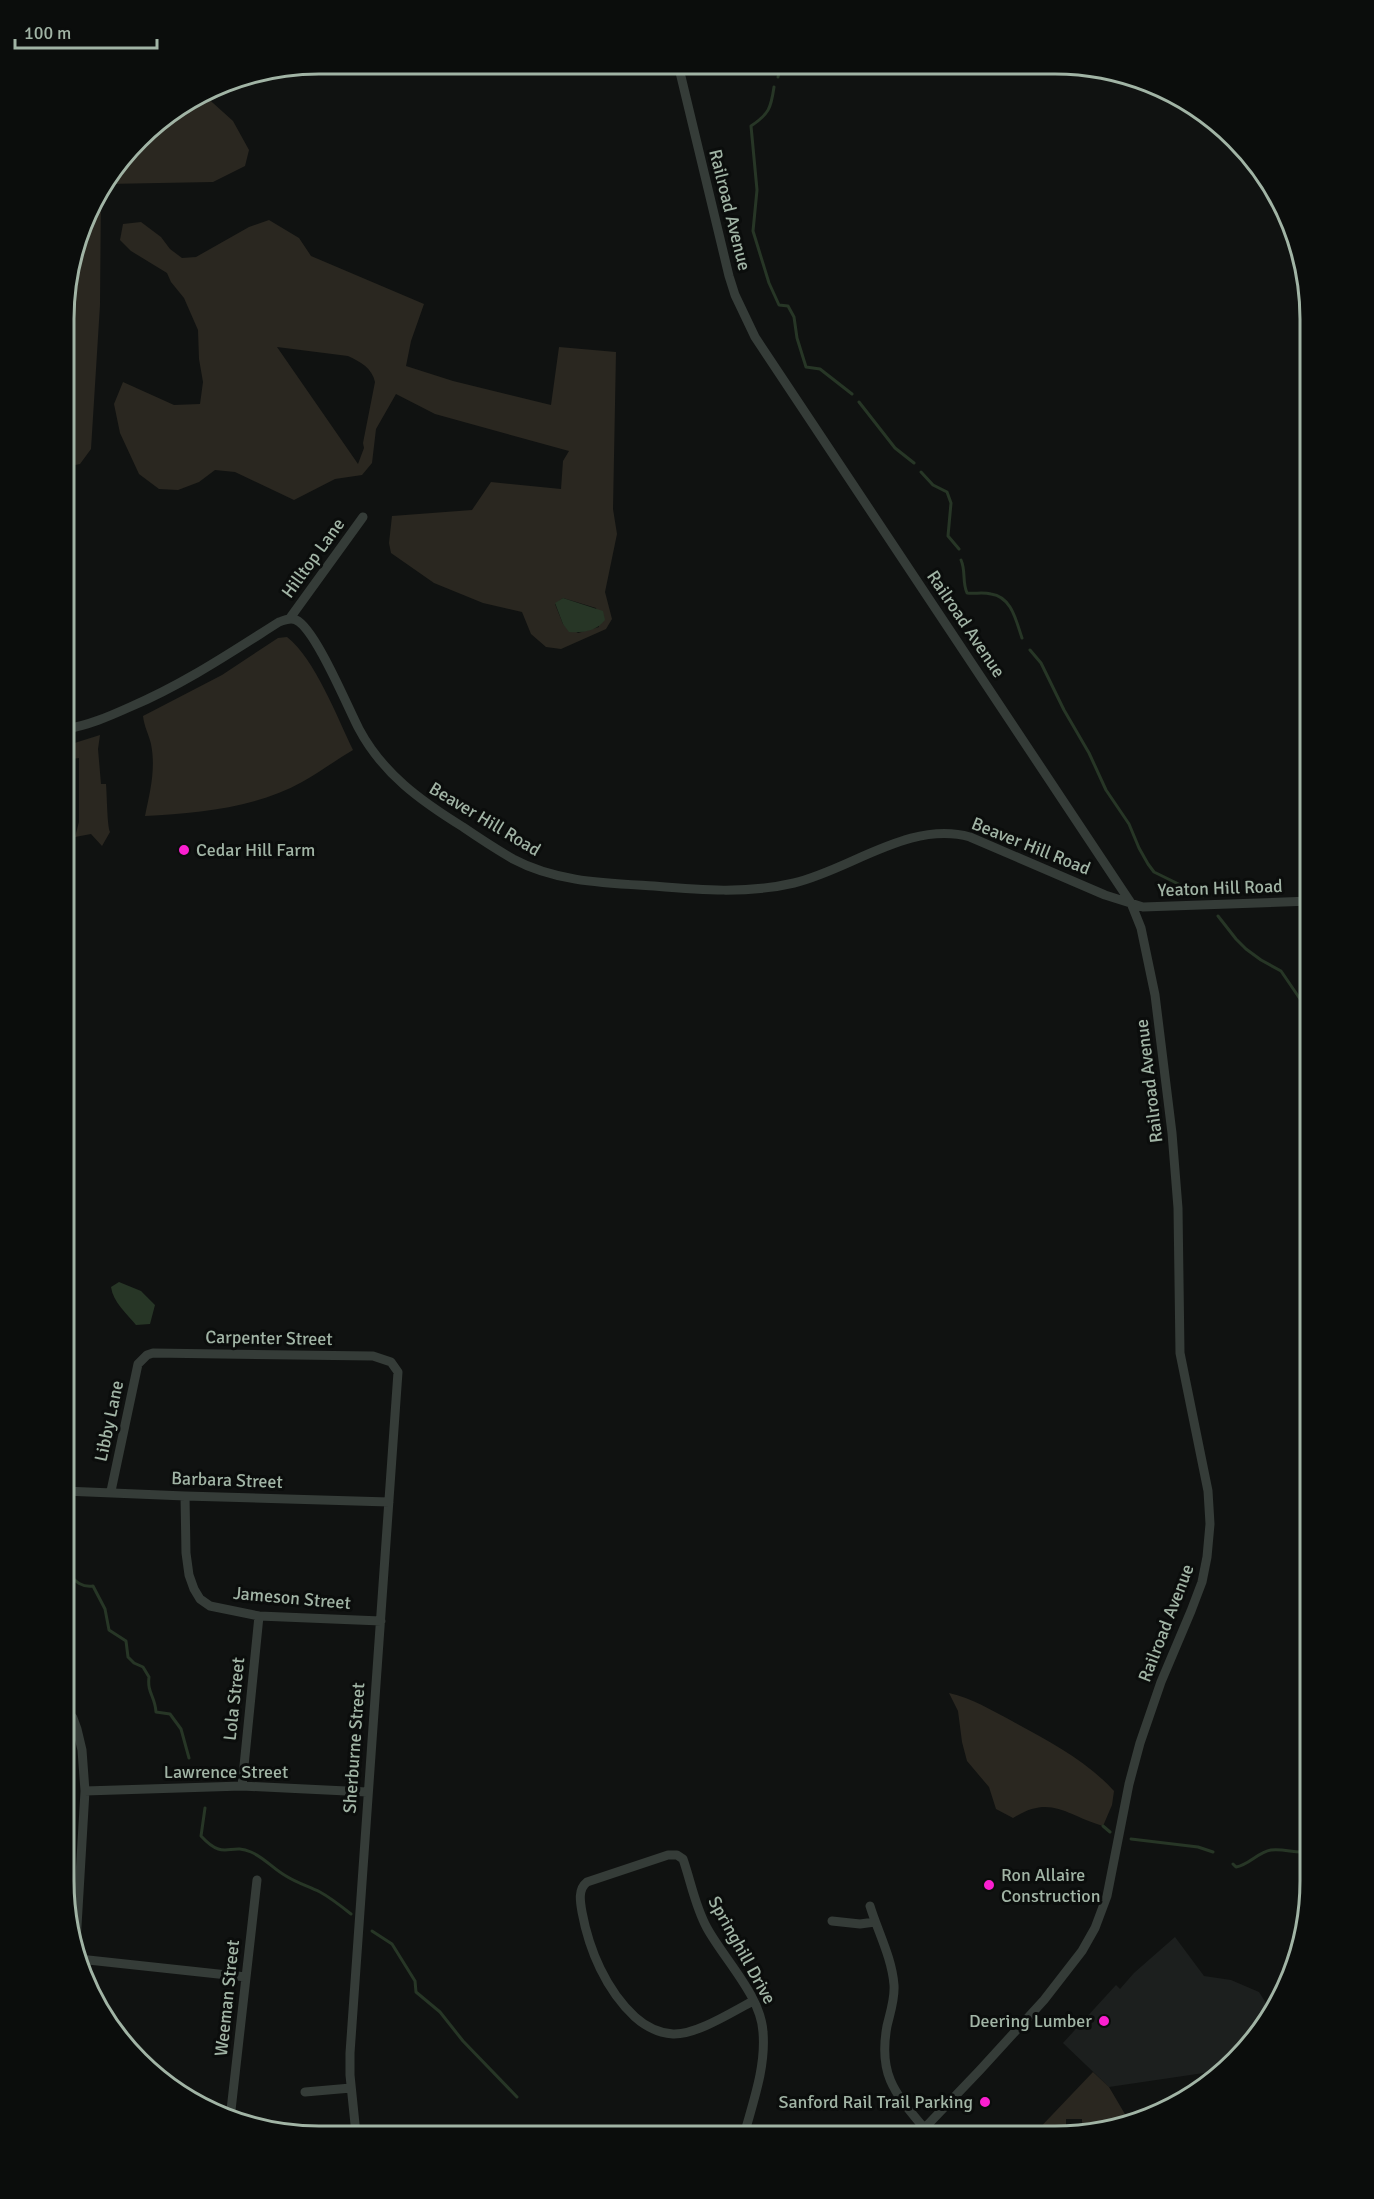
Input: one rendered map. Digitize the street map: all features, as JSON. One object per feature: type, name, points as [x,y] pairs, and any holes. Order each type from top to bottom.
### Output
[{"type":"street","name":"Railroad Avenue","points":[[680,74],[729,276],[735,295],[755,337],[1131,903],[1141,928],[1155,995],[1172,1133],[1178,1198],[1180,1353],[1208,1491],[1210,1524],[1208,1557],[1195,1602],[1161,1682],[1140,1743],[1131,1776],[1107,1896],[1095,1928],[1082,1951],[1044,2000],[927,2126]]},
{"type":"street","name":"Hilltop Lane","points":[[290,618],[363,517]]},
{"type":"street","name":"Beaver Hill Road","points":[[290,618],[301,623],[316,644],[360,730],[389,772],[432,808],[510,857],[541,872],[612,884],[705,890],[754,889],[803,880],[914,837],[947,832],[970,837],[1105,895],[1131,903]]},
{"type":"street","points":[[74,726],[107,717],[147,700],[195,675],[279,622],[290,618]]},
{"type":"street","name":"Yeaton Hill Road","points":[[1131,903],[1158,908],[1300,902]]},
{"type":"street","name":"Carpenter Street","points":[[142,1359],[153,1353],[373,1356],[388,1360],[394,1365]]},
{"type":"street","name":"Libby Lane","points":[[111,1491],[136,1372],[142,1359]]},
{"type":"street","name":"Sherburne Street","points":[[355,2126],[350,2053],[357,1979],[367,1792],[399,1376],[394,1365]]},
{"type":"street","name":"Barbara Street","points":[[74,1491],[389,1502]]},
{"type":"street","name":"Jameson Street","points":[[185,1496],[187,1564],[194,1589],[200,1599],[210,1606],[259,1616],[381,1621]]},
{"type":"street","name":"Lola Street","points":[[242,1786],[259,1616]]},
{"type":"street","points":[[74,1721],[82,1750],[85,1791],[77,1917]]},
{"type":"street","name":"Lawrence Street","points":[[85,1791],[242,1786],[367,1792]]},
{"type":"street","name":"Springhill Drive","points":[[746,2126],[764,2049],[763,2030],[753,2001],[707,1927],[691,1888],[683,1859],[677,1855],[659,1857],[587,1882],[581,1889],[585,1928],[601,1970],[627,2008],[642,2023],[662,2032],[674,2034],[686,2032],[721,2018],[753,2001]]},
{"type":"street","name":"Weeman Street","points":[[231,2109],[257,1881]]},
{"type":"street","points":[[870,1906],[894,1985],[885,2040],[887,2071],[894,2090],[917,2126]]},
{"type":"street","points":[[832,1922],[860,1924],[875,1922]]},
{"type":"street","points":[[87,1960],[246,1977]]},
{"type":"street","points":[[305,2092],[351,2088]]},
{"type":"shaded area","points":[[209,99],[233,121],[249,150],[245,166],[213,182],[114,184],[134,157],[157,134]]},
{"type":"shaded area","points":[[101,206],[100,305],[91,449],[80,464],[74,465],[74,303],[82,255]]},
{"type":"shaded area","points":[[269,220],[299,238],[311,256],[424,304],[411,341],[406,366],[453,381],[551,405],[559,347],[616,352],[613,509],[617,534],[605,592],[612,619],[606,629],[561,649],[546,647],[531,634],[522,612],[483,603],[434,583],[391,553],[389,543],[392,516],[472,510],[491,482],[561,489],[563,461],[569,451],[435,414],[396,394],[376,429],[372,463],[362,475],[335,479],[294,500],[235,472],[215,470],[199,482],[178,490],[159,489],[139,474],[120,433],[114,404],[123,382],[174,405],[200,404],[203,382],[198,330],[184,298],[167,273],[131,251],[120,240],[123,224],[141,222],[161,237],[170,249],[182,258],[196,257],[249,227]],"holes":[[[277,347],[348,356],[369,369],[375,382],[363,443],[364,448],[358,464]],[[563,598],[596,608],[599,627],[578,633],[563,624],[555,604]]]},
{"type":"shaded area","points":[[563,598],[603,611],[605,620],[598,627],[589,630],[569,632],[563,624],[555,603]]},
{"type":"shaded area","points":[[287,637],[307,659],[316,674],[353,750],[302,782],[265,798],[206,811],[145,816],[153,762],[151,744],[143,716],[222,675],[278,638]]},
{"type":"shaded area","points":[[100,735],[98,749],[101,784],[106,784],[110,832],[102,846],[91,834],[75,837],[79,822],[79,758],[74,759],[74,743]]},
{"type":"shaded area","points":[[119,1282],[141,1291],[155,1305],[150,1324],[136,1325],[121,1308],[114,1298],[111,1287]]},
{"type":"shaded area","points":[[949,1693],[981,1705],[1039,1736],[1066,1752],[1103,1780],[1114,1791],[1112,1805],[1103,1826],[1068,1812],[1048,1807],[1026,1811],[1013,1818],[996,1809],[989,1787],[967,1761],[958,1711]]},
{"type":"shaded area","points":[[1175,1937],[1204,1976],[1231,1980],[1259,1992],[1267,2005],[1240,2042],[1207,2072],[1109,2087],[1063,2043],[1116,1985],[1120,1989],[1134,1973]]},
{"type":"shaded area","points":[[1093,2072],[1109,2087],[1125,2115],[1082,2124],[1082,2119],[1066,2119],[1066,2125],[1042,2126]]},
{"type":"waterway","points":[[774,87],[768,110],[751,126],[757,190],[753,231],[769,283],[779,305],[788,306],[794,317],[797,338],[806,367],[820,369],[852,394]]},
{"type":"waterway","points":[[859,402],[895,448],[914,463]]},
{"type":"waterway","points":[[921,472],[933,485],[947,492],[951,503],[948,536],[959,549]]},
{"type":"waterway","points":[[961,560],[967,593],[988,593],[1004,600],[1015,617],[1022,638]]},
{"type":"waterway","points":[[1030,650],[1041,663],[1106,790],[1129,824],[1148,864],[1154,872],[1203,896]]},
{"type":"waterway","points":[[1218,916],[1246,949],[1281,971],[1300,999]]},
{"type":"waterway","points":[[74,1580],[80,1584],[93,1586],[105,1609],[109,1630],[126,1641],[128,1657],[143,1667],[149,1677],[149,1687],[156,1712],[170,1714],[181,1729],[189,1758]]},
{"type":"waterway","points":[[205,1808],[201,1836],[209,1844],[222,1850],[237,1849],[256,1854],[281,1873],[324,1894],[351,1914]]},
{"type":"waterway","points":[[1103,1826],[1110,1832]]},
{"type":"waterway","points":[[1131,1839],[1198,1847],[1213,1852]]},
{"type":"waterway","points":[[1233,1864],[1236,1867],[1241,1866],[1271,1850],[1300,1852]]},
{"type":"waterway","points":[[372,1931],[392,1944],[415,1981],[416,1992],[440,2012],[463,2041],[517,2097]]},
{"type":"place","name":"Cedar Hill Farm","points":[[184,850]]},
{"type":"place","name":"Ron Allaire Construction","points":[[989,1885]]},
{"type":"place","name":"Deering Lumber","points":[[1104,2021]]},
{"type":"place","name":"Sanford Rail Trail Parking","points":[[985,2102]]}]
